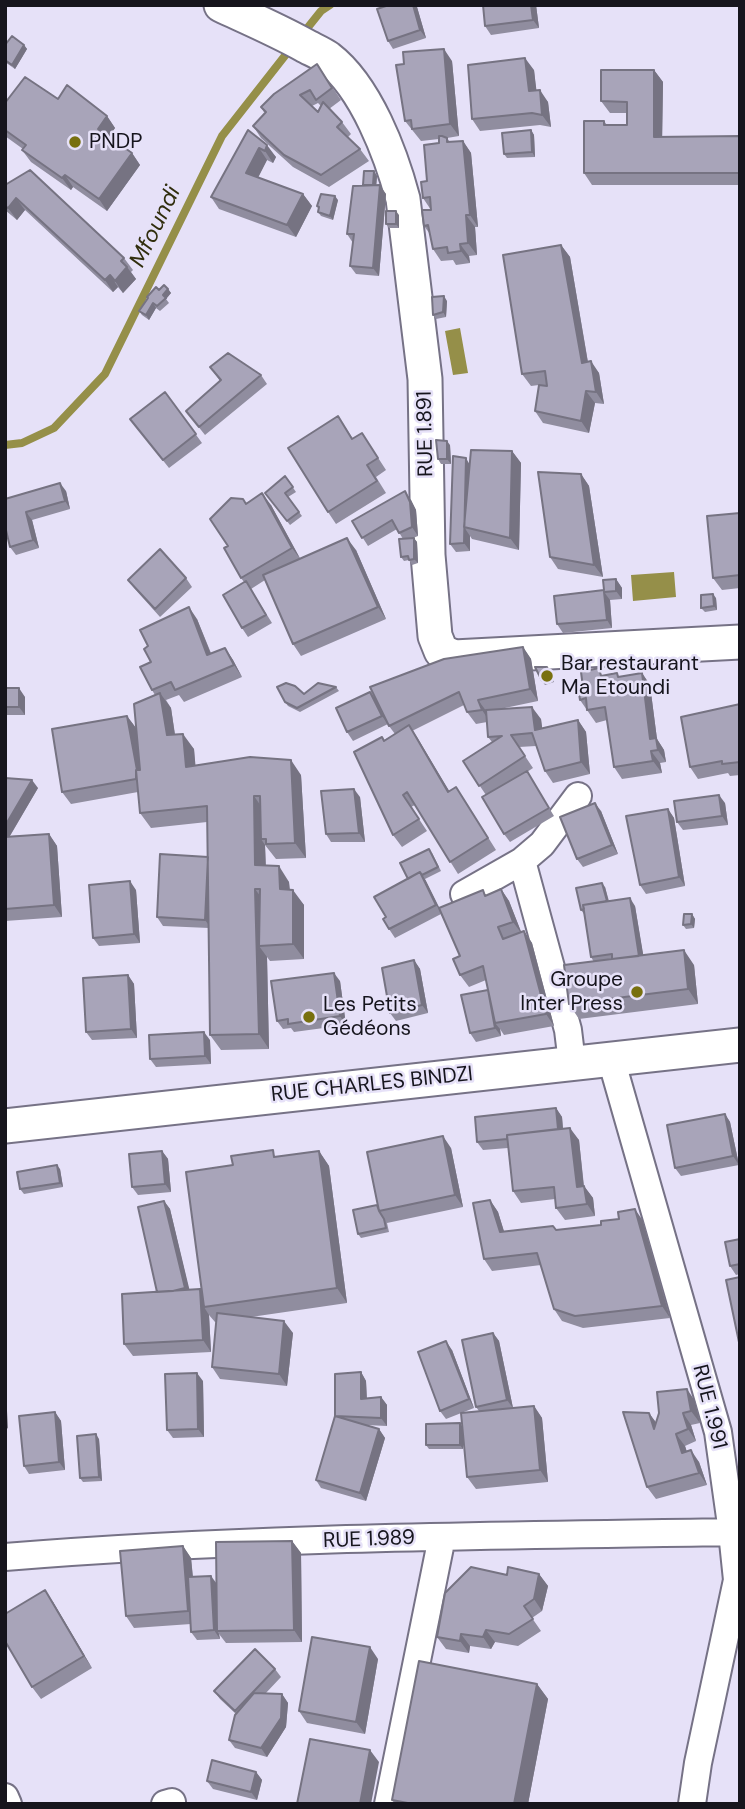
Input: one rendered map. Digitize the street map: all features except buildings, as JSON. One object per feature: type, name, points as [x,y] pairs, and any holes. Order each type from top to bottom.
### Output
[{"type":"street","name":"RUE 1.891","points":[[221,5],[271,27],[327,58],[348,78],[375,121],[397,175],[403,199],[425,379],[428,555],[435,636],[442,651],[454,657],[740,642]]},
{"type":"street","points":[[464,894],[522,861],[542,844],[578,796]]},
{"type":"street","points":[[522,861],[568,1030],[572,1063]]},
{"type":"street","name":"RUE CHARLES BINDZI","points":[[5,1126],[740,1045]]},
{"type":"street","name":"RUE 1.991","points":[[611,1059],[718,1432],[733,1532],[737,1580],[698,1763],[692,1804]]},
{"type":"street","name":"RUE 1.989","points":[[5,1557],[103,1549],[442,1537],[733,1532]]},
{"type":"street","points":[[388,1804],[442,1537]]},
{"type":"street","points":[[5,1797],[8,1804]]},
{"type":"shaded area","points":[[460,328],[468,373],[453,375],[445,331]]},
{"type":"shaded area","points":[[674,572],[676,597],[633,601],[631,575]]},
{"type":"waterway","name":"Mfoundi","points":[[301,36],[321,11],[330,5]]},
{"type":"waterway","name":"Mfoundi","points":[[5,445],[22,443],[54,428],[105,374],[222,136],[291,48]]},
{"type":"place","name":"PNDP","points":[[75,142]]},
{"type":"place","name":"Bar restaurant Ma Etoundi","points":[[547,676]]},
{"type":"place","name":"Groupe Inter Press","points":[[637,992]]},
{"type":"place","name":"Les Petits Gédéons","points":[[309,1017]]}]
